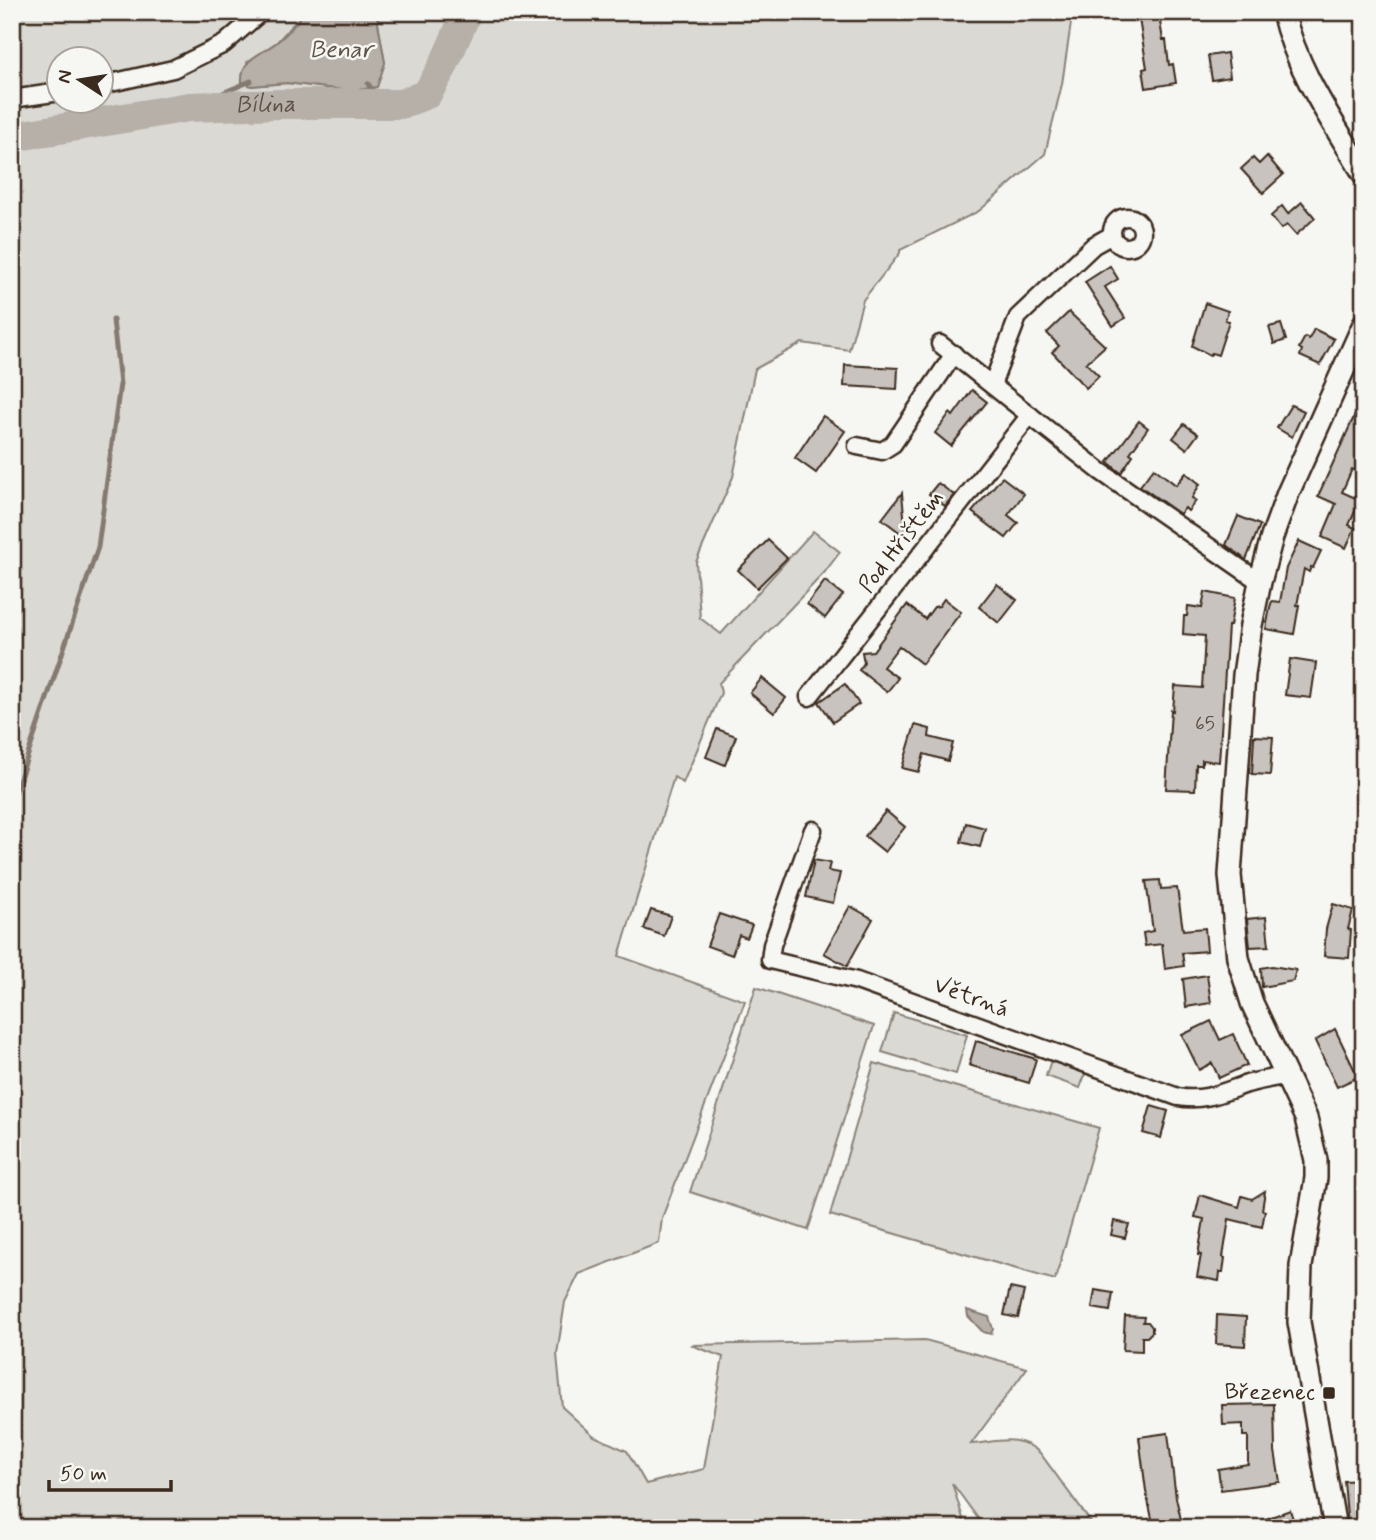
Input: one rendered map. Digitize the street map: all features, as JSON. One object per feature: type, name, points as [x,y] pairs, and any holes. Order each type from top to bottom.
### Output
[{"type":"street","points":[[116,82],[173,69],[224,44],[261,12]]},
{"type":"street","points":[[1283,12],[1294,51],[1304,73],[1364,174]]},
{"type":"street","points":[[12,99],[46,94]]},
{"type":"street","points":[[992,385],[1018,317],[1094,245],[1112,235]]},
{"type":"street","points":[[1335,1528],[1299,1322],[1301,1266],[1316,1178],[1316,1160],[1306,1118],[1252,1003],[1238,958],[1230,874],[1244,675],[1260,582],[1288,493],[1364,324]]},
{"type":"street","points":[[940,344],[1100,471],[1260,582]]},
{"type":"street","points":[[857,446],[881,451],[893,444],[954,354]]},
{"type":"street","name":"Pod Hřištěm","points":[[809,697],[1030,415]]},
{"type":"street","name":"Větrná","points":[[813,830],[772,945],[770,960],[857,981],[1178,1097],[1193,1100],[1209,1098],[1250,1083],[1285,1076]]},
{"type":"shaded area","points":[[12,12],[134,12],[137,16],[148,12],[304,12],[277,42],[247,62],[251,86],[287,83],[351,91],[385,63],[376,12],[1078,12],[1071,23],[1062,84],[1045,154],[979,211],[900,250],[863,300],[849,350],[802,343],[755,369],[733,477],[696,562],[700,618],[721,634],[813,531],[840,552],[824,573],[719,683],[721,693],[683,783],[674,777],[619,956],[745,1001],[662,1218],[659,1243],[579,1274],[565,1302],[557,1354],[562,1407],[594,1436],[627,1451],[646,1484],[704,1469],[723,1357],[691,1345],[925,1340],[1027,1368],[971,1444],[1007,1440],[1032,1447],[1040,1453],[1095,1528],[985,1528],[952,1483],[966,1528],[12,1528]]},
{"type":"shaded area","points":[[756,987],[874,1026],[808,1230],[690,1192]]},
{"type":"shaded area","points":[[894,1013],[967,1035],[956,1074],[882,1052]]},
{"type":"shaded area","points":[[1051,1060],[1086,1072],[1080,1088],[1046,1076]]},
{"type":"shaded area","points":[[874,1063],[1099,1128],[1055,1280],[830,1215]]},
{"type":"water","name":"Benar","points":[[304,12],[376,12],[385,63],[377,87],[351,91],[287,83],[251,86],[242,82],[242,74],[248,62],[281,39]]},
{"type":"water","points":[[967,1310],[989,1317],[993,1329],[991,1334],[983,1332],[968,1316]]},
{"type":"building","points":[[1159,16],[1169,65],[1173,64],[1176,83],[1146,88],[1143,69],[1147,68],[1139,19]]},
{"type":"building","points":[[1227,53],[1230,77],[1212,80],[1208,56]]},
{"type":"building","points":[[1267,156],[1283,175],[1263,193],[1241,169],[1253,158],[1259,164]]},
{"type":"building","points":[[1302,202],[1315,218],[1296,235],[1287,225],[1281,229],[1271,216],[1282,206],[1288,214]]},
{"type":"building","points":[[1110,266],[1118,279],[1105,287],[1125,318],[1113,326],[1085,282]]},
{"type":"building","points":[[1205,303],[1228,311],[1225,320],[1229,321],[1218,355],[1210,355],[1192,346]]},
{"type":"building","points":[[1069,312],[1105,346],[1086,363],[1099,376],[1086,388],[1052,352],[1059,346],[1047,333]]},
{"type":"building","points":[[1281,324],[1286,340],[1274,344],[1269,327]]},
{"type":"building","points":[[1314,329],[1334,339],[1320,365],[1300,356],[1302,350],[1299,348],[1305,337],[1309,339]]},
{"type":"building","points":[[845,365],[898,368],[897,389],[844,386]]},
{"type":"building","points":[[972,390],[987,402],[951,446],[935,433],[950,413],[953,416]]},
{"type":"building","points":[[1364,395],[1364,431],[1357,443],[1364,446],[1364,475],[1352,469],[1342,492],[1360,500],[1349,525],[1355,528],[1346,548],[1322,537],[1336,504],[1318,496]]},
{"type":"building","points":[[1291,405],[1304,411],[1292,437],[1277,428]]},
{"type":"building","points":[[823,416],[845,431],[816,473],[795,458]]},
{"type":"building","points":[[1139,421],[1148,428],[1130,453],[1133,455],[1121,473],[1108,462]]},
{"type":"building","points":[[1184,424],[1198,434],[1187,449],[1173,438]]},
{"type":"building","points":[[1154,468],[1176,485],[1186,473],[1200,484],[1192,498],[1196,501],[1188,511],[1185,508],[1180,514],[1140,486]]},
{"type":"building","points":[[1002,477],[1024,494],[1008,515],[1018,523],[1006,538],[972,512]]},
{"type":"building","points":[[938,483],[954,495],[945,506],[929,494]]},
{"type":"building","points":[[902,493],[906,537],[882,519]]},
{"type":"building","points":[[1238,516],[1260,525],[1246,560],[1226,545]]},
{"type":"building","points":[[768,540],[787,558],[757,588],[738,570]]},
{"type":"building","points":[[1299,541],[1321,551],[1313,568],[1311,567],[1309,572],[1304,569],[1294,634],[1266,629],[1272,601],[1280,602],[1286,568]]},
{"type":"building","points":[[825,581],[843,595],[825,618],[807,604]]},
{"type":"building","points":[[997,584],[1017,600],[999,623],[979,607]]},
{"type":"building","points":[[1205,592],[1235,598],[1228,626],[1219,762],[1202,760],[1202,765],[1196,765],[1195,790],[1166,789],[1175,686],[1202,688],[1205,636],[1183,634],[1184,616],[1187,616],[1188,606],[1202,608]]},
{"type":"building","points":[[944,599],[961,612],[922,664],[899,646],[883,667],[898,678],[887,692],[859,670],[864,663],[862,652],[873,651],[907,605],[925,619]]},
{"type":"building","points":[[1290,659],[1316,663],[1311,698],[1285,695]]},
{"type":"building","points":[[762,678],[786,698],[774,713],[750,693]]},
{"type":"building","points":[[845,684],[859,704],[833,722],[819,702]]},
{"type":"building","points":[[915,725],[930,729],[929,737],[953,743],[948,761],[924,754],[919,772],[902,768]]},
{"type":"building","points":[[717,729],[736,736],[725,765],[706,757]]},
{"type":"building","points":[[1254,736],[1273,737],[1270,775],[1252,774]]},
{"type":"building","points":[[886,811],[905,827],[885,852],[865,836]]},
{"type":"building","points":[[966,823],[985,828],[980,847],[961,842]]},
{"type":"building","points":[[814,860],[830,863],[828,871],[840,873],[833,903],[806,897]]},
{"type":"building","points":[[1160,880],[1161,889],[1177,888],[1183,930],[1205,928],[1207,951],[1182,953],[1184,966],[1165,969],[1162,944],[1145,946],[1143,933],[1153,931],[1146,881]]},
{"type":"building","points":[[1333,904],[1353,910],[1348,929],[1351,930],[1349,958],[1324,956],[1326,929]]},
{"type":"building","points":[[850,906],[873,919],[847,966],[824,953]]},
{"type":"building","points":[[651,910],[671,916],[664,936],[644,929]]},
{"type":"building","points":[[719,914],[752,925],[747,938],[739,935],[732,955],[707,946]]},
{"type":"building","points":[[1266,917],[1269,946],[1250,947],[1247,919]]},
{"type":"building","points":[[1272,966],[1296,970],[1293,981],[1262,987],[1261,968]]},
{"type":"building","points":[[1207,975],[1211,1003],[1186,1007],[1183,979]]},
{"type":"building","points":[[1211,1021],[1220,1040],[1233,1034],[1247,1065],[1219,1078],[1212,1063],[1199,1070],[1182,1035]]},
{"type":"building","points":[[1335,1029],[1358,1077],[1337,1087],[1315,1041]]},
{"type":"building","points":[[976,1041],[1036,1059],[1029,1083],[969,1065]]},
{"type":"building","points":[[1151,1106],[1168,1111],[1161,1138],[1143,1133]]},
{"type":"building","points":[[1265,1191],[1262,1227],[1229,1219],[1223,1272],[1220,1272],[1219,1281],[1197,1277],[1204,1219],[1195,1217],[1200,1195],[1239,1207],[1242,1196],[1252,1199]]},
{"type":"building","points":[[1114,1221],[1129,1224],[1125,1238],[1111,1235]]},
{"type":"building","points":[[1010,1288],[1024,1291],[1018,1318],[1004,1315]]},
{"type":"building","points":[[1095,1290],[1113,1293],[1110,1311],[1092,1308]]},
{"type":"building","points":[[1217,1315],[1246,1317],[1245,1346],[1216,1344]]},
{"type":"building","points":[[1125,1316],[1144,1317],[1143,1322],[1148,1322],[1152,1327],[1152,1332],[1147,1337],[1142,1337],[1142,1351],[1123,1350]]},
{"type":"building","points":[[1274,1404],[1275,1451],[1280,1482],[1221,1490],[1218,1469],[1248,1464],[1248,1436],[1243,1436],[1243,1424],[1223,1425],[1222,1405]]},
{"type":"building","points":[[1168,1433],[1176,1498],[1183,1528],[1154,1528],[1146,1491],[1139,1437]]},
{"type":"building","points":[[1364,1480],[1364,1527],[1348,1527],[1344,1481]]},
{"type":"building","points":[[1290,1510],[1296,1528],[1247,1528],[1247,1526]]},
{"type":"waterway","name":"Bílina","points":[[12,137],[189,107],[401,104],[427,94],[443,66],[467,12]]},
{"type":"waterway","points":[[189,107],[251,81]]},
{"type":"waterway","points":[[368,84],[382,104]]},
{"type":"waterway","points":[[12,802],[98,547],[120,384],[113,320]]},
{"type":"place","name":"Březenec","points":[[1329,1393]]}]
